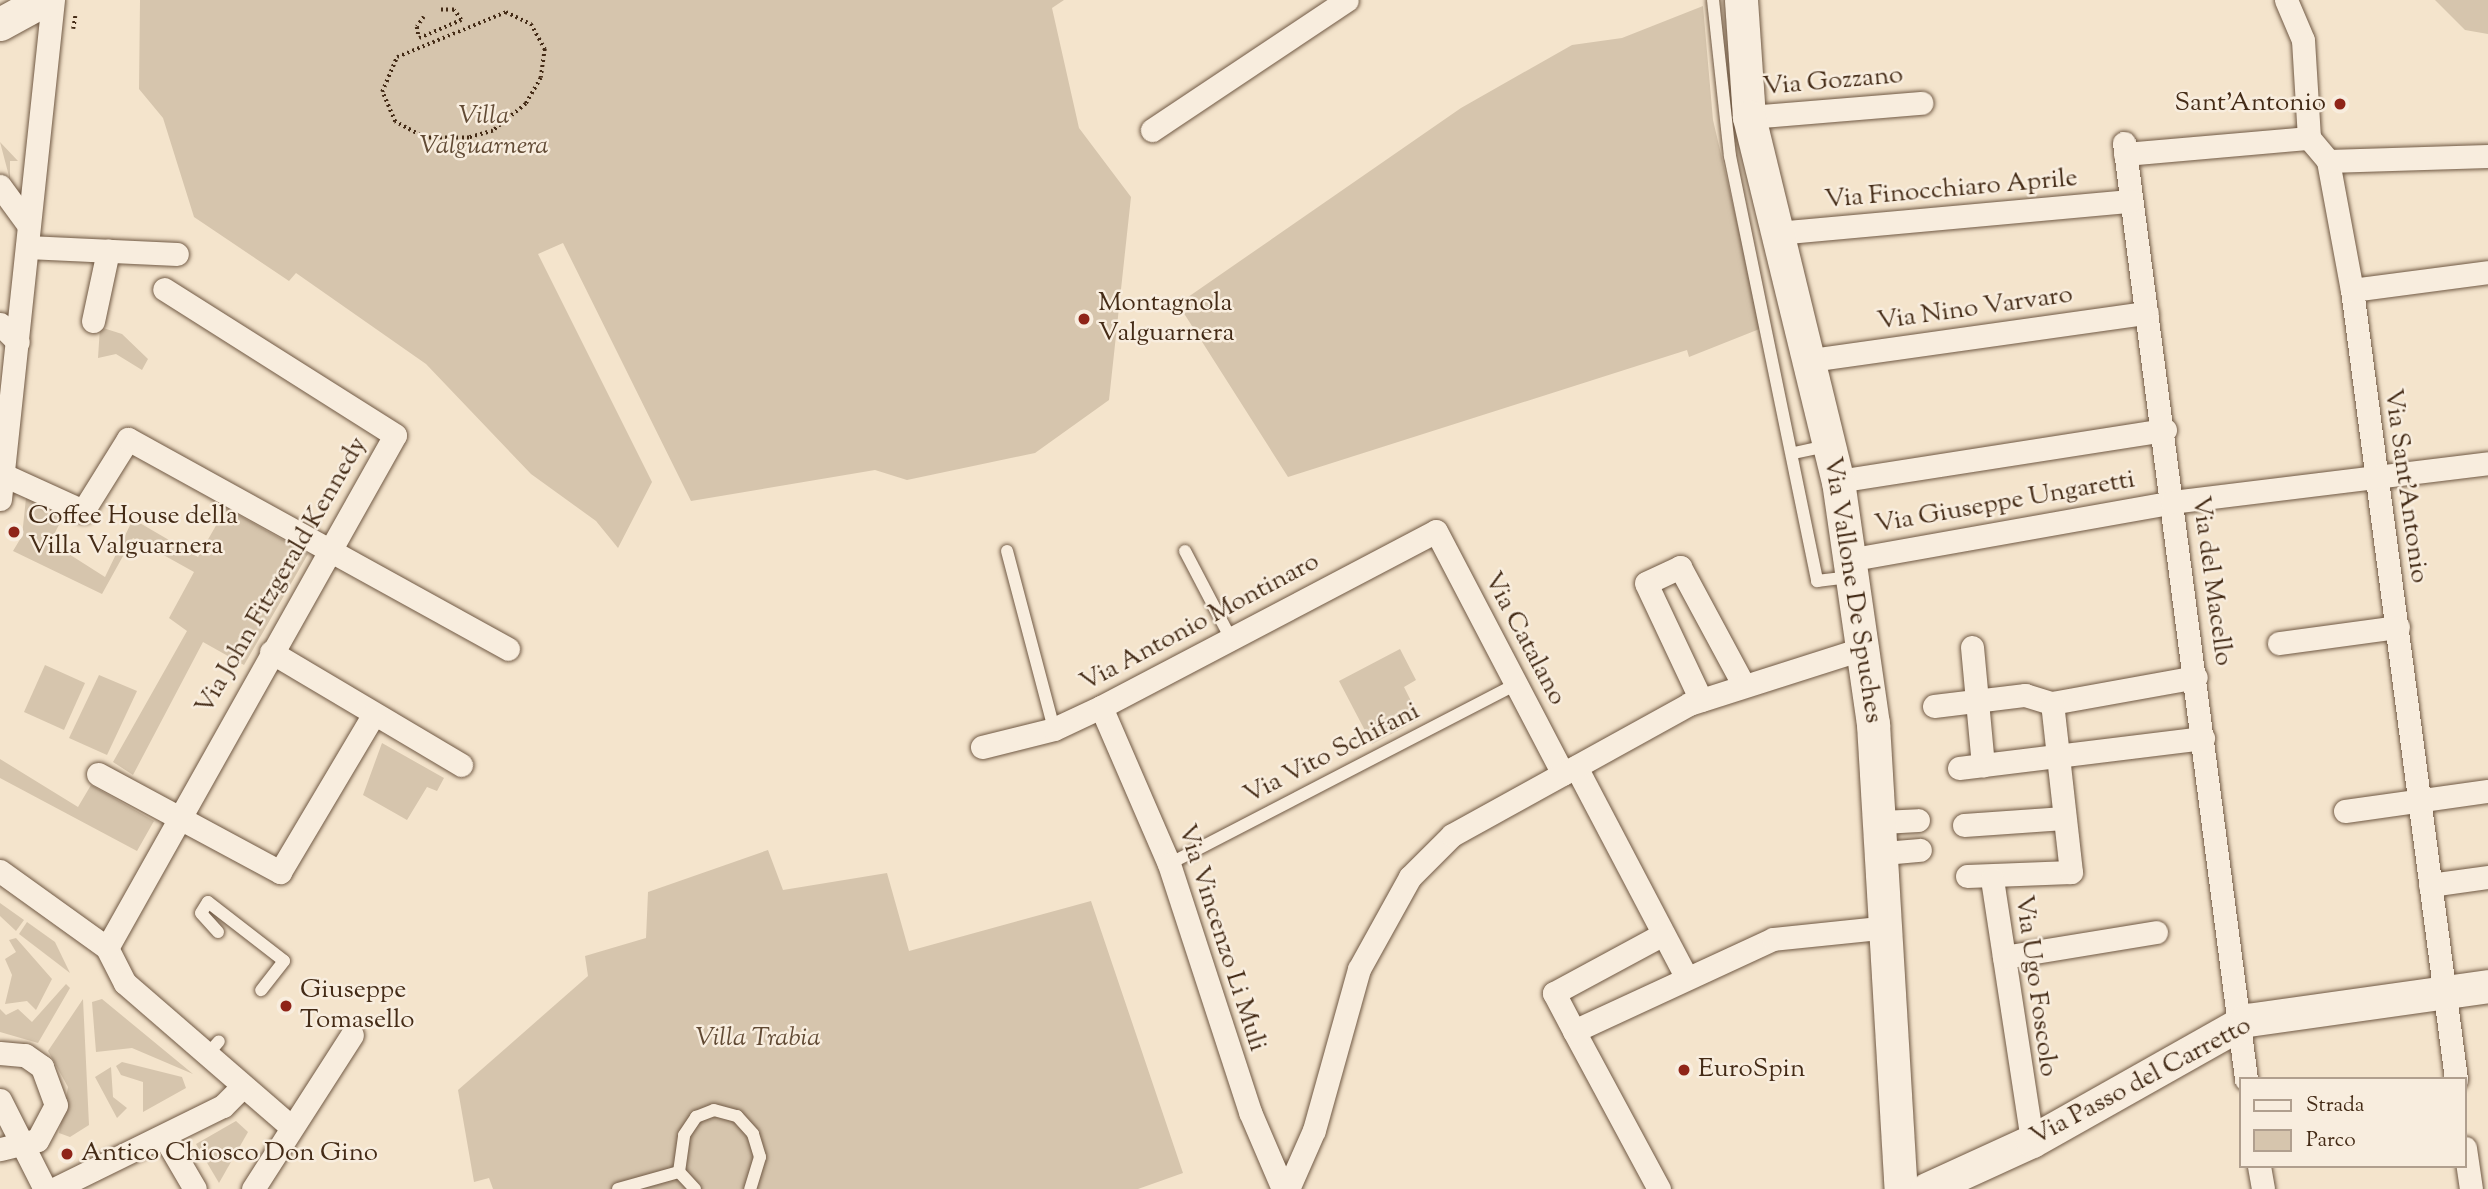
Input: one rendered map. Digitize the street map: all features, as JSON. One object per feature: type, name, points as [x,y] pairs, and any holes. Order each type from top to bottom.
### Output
[{"type":"street","points":[[1152,130],[1347,0]]},
{"type":"street","name":"Via Vallone De Spuches","points":[[1741,0],[1749,117],[1811,360],[1838,481],[1861,649],[1883,838],[1901,1189]]},
{"type":"street","points":[[2286,0],[2303,40],[2309,138]]},
{"type":"street","points":[[0,24],[44,1]]},
{"type":"street","points":[[44,1],[27,247],[2,487],[83,511],[128,439],[508,649]]},
{"type":"street","name":"Via Gozzano","points":[[1749,117],[1921,103]]},
{"type":"street","name":"Via del Macello","points":[[2246,1077],[2165,430],[2124,149],[2309,138]]},
{"type":"street","name":"Via Sant'Antonio","points":[[2309,138],[2328,161],[2352,290],[2373,476],[2398,627],[2456,1077]]},
{"type":"street","points":[[2328,161],[2488,156]]},
{"type":"street","points":[[0,186],[27,223]]},
{"type":"street","name":"Via Finocchiaro Aprile","points":[[1777,233],[2130,201]]},
{"type":"street","points":[[27,247],[177,254]]},
{"type":"street","points":[[93,321],[108,251]]},
{"type":"street","points":[[2352,290],[2488,272]]},
{"type":"street","name":"Via John Fitzgerald Kennedy","points":[[107,948],[177,816],[395,435],[164,289]]},
{"type":"street","points":[[0,310],[22,295]]},
{"type":"street","name":"Via Nino Varvaro","points":[[1811,360],[2147,313]]},
{"type":"street","points":[[0,324],[18,342]]},
{"type":"street","points":[[1838,481],[2165,430]]},
{"type":"street","name":"Via Giuseppe Ungaretti","points":[[1850,568],[2172,502],[2488,463]]},
{"type":"street","name":"Via Antonio Montinaro","points":[[982,747],[1054,729],[1101,707],[1436,531]]},
{"type":"street","name":"Via Catalano","points":[[1436,531],[1517,684],[1685,975]]},
{"type":"street","points":[[1701,700],[1646,583],[1680,567],[1743,684]]},
{"type":"street","points":[[2279,643],[2398,627]]},
{"type":"street","points":[[1972,647],[1983,765]]},
{"type":"street","points":[[1286,1189],[1314,1130],[1359,969],[1410,877],[1452,835],[1701,700],[1743,684],[1861,649]]},
{"type":"street","points":[[271,652],[461,765]]},
{"type":"street","points":[[1934,706],[2025,695],[2052,703],[2196,677]]},
{"type":"street","points":[[1967,876],[1992,880],[2071,872],[2052,703]]},
{"type":"street","name":"Via Vincenzo Li Muli","points":[[1101,707],[1169,864],[1250,1112],[1286,1189]]},
{"type":"street","points":[[98,774],[280,872],[374,714]]},
{"type":"street","points":[[1959,768],[2057,760],[2203,738]]},
{"type":"street","points":[[2345,811],[2488,790]]},
{"type":"street","points":[[1964,825],[2064,818]]},
{"type":"street","points":[[1883,838],[1918,820]]},
{"type":"street","points":[[1883,838],[1920,850]]},
{"type":"street","points":[[0,871],[107,948],[125,983],[213,1048],[243,1086],[291,1127]]},
{"type":"street","points":[[2430,885],[2488,877]]},
{"type":"street","name":"Via Ugo Foscolo","points":[[1992,880],[2032,1141]]},
{"type":"street","points":[[1574,1031],[1685,975],[1773,939],[1889,926]]},
{"type":"street","points":[[2004,957],[2156,932]]},
{"type":"street","points":[[1659,1189],[1554,993],[1663,934]]},
{"type":"street","name":"Via Passo del Carretto","points":[[1927,1189],[2032,1141],[2238,1026],[2444,990],[2488,986]]},
{"type":"street","points":[[253,1189],[352,1035]]},
{"type":"street","points":[[0,1053],[38,1063],[55,1089],[52,1121],[24,1147],[0,1149]]},
{"type":"street","points":[[54,1189],[223,1106],[243,1086]]},
{"type":"street","points":[[0,1100],[45,1189]]},
{"type":"street","points":[[164,1136],[195,1189]]},
{"type":"street","points":[[2467,1162],[2471,1189]]},
{"type":"street","points":[[2259,1168],[2263,1189]]},
{"type":"lane","points":[[1713,0],[1730,156],[1794,453],[1817,581],[1850,568]]},
{"type":"lane","points":[[1794,453],[1830,446]]},
{"type":"lane","points":[[1007,551],[1054,729]]},
{"type":"lane","points":[[1185,551],[1231,639]]},
{"type":"lane","name":"Via Vito Schifani","points":[[1169,864],[1517,684]]},
{"type":"lane","points":[[218,932],[201,913],[208,902],[285,961],[261,990]]},
{"type":"lane","points":[[679,1172],[684,1136],[696,1117],[714,1110],[737,1116],[753,1134],[760,1157],[750,1189]]},
{"type":"lane","points":[[618,1189],[679,1172]]},
{"type":"lane","points":[[679,1172],[695,1189]]},
{"type":"path","points":[[425,17],[417,27],[419,38],[461,20],[454,10],[441,10]]},
{"type":"path","points":[[506,12],[519,15],[541,38],[545,63],[538,85],[493,131],[469,138],[425,138],[404,129],[385,105],[388,67],[408,50],[506,12]]},
{"type":"green space","name":"Villa Valguarnera","points":[[140,0],[1064,0],[1052,8],[1079,128],[1131,197],[1109,400],[1035,453],[907,480],[875,470],[691,501],[563,243],[538,254],[652,482],[618,548],[596,521],[531,474],[426,364],[296,273],[289,281],[194,217],[163,118],[139,89]]},
{"type":"green space","points":[[2435,0],[2488,0],[2488,34],[2465,30]]},
{"type":"green space","points":[[1703,6],[1713,120],[1762,328],[1689,357],[1687,350],[1288,477],[1178,304],[1461,108],[1572,45],[1622,38]]},
{"type":"green space","points":[[0,142],[18,161],[10,161],[10,180]]},
{"type":"green space","points":[[100,327],[122,334],[148,359],[142,370],[116,354],[98,358]]},
{"type":"green space","points":[[26,498],[62,519],[50,542],[105,577],[133,519],[198,557],[226,508],[308,554],[244,665],[203,642],[133,775],[113,762],[187,631],[169,618],[194,572],[133,538],[102,594],[13,551],[22,536]]},
{"type":"green space","points":[[1400,649],[1416,680],[1404,687],[1420,719],[1372,744],[1339,681]]},
{"type":"green space","points":[[45,665],[85,683],[64,730],[24,712]]},
{"type":"green space","points":[[99,675],[137,691],[107,755],[69,738]]},
{"type":"green space","points":[[382,743],[444,778],[437,791],[427,787],[407,820],[363,795]]},
{"type":"green space","points":[[0,759],[78,807],[91,785],[154,821],[137,851],[0,778]]},
{"type":"green space","name":"Villa Trabia","points":[[768,850],[783,890],[887,873],[909,951],[1091,901],[1183,1173],[1138,1189],[493,1189],[489,1178],[474,1182],[458,1090],[588,976],[585,956],[646,938],[648,892]]},
{"type":"green space","points":[[0,903],[24,920],[16,931],[0,916]]},
{"type":"green space","points":[[27,922],[55,942],[70,973],[19,934]]},
{"type":"green space","points":[[16,938],[52,979],[36,1010],[27,1001],[5,1004],[12,975],[5,959],[16,952],[9,940]]},
{"type":"green space","points":[[66,984],[70,988],[38,1043],[0,1032],[0,1009],[6,1015],[18,1009],[32,1022]]},
{"type":"green space","points":[[83,999],[89,1125],[70,1137],[59,1133],[68,1087],[48,1051]]},
{"type":"green space","points":[[102,999],[193,1074],[132,1048],[96,1052],[92,1002]]},
{"type":"green space","points":[[122,1062],[182,1077],[186,1088],[143,1112],[143,1082],[121,1075],[116,1066]]},
{"type":"green space","points":[[111,1067],[113,1097],[127,1108],[117,1118],[95,1077]]},
{"type":"green space","points":[[236,1121],[248,1132],[219,1183],[196,1144]]},
{"type":"place","name":"Sant'Antonio","points":[[2340,104]]},
{"type":"place","name":"Montagnola Valguarnera","points":[[1084,319]]},
{"type":"place","name":"Coffee House della Villa Valguarnera","points":[[14,532]]},
{"type":"place","name":"Giuseppe Tomasello","points":[[286,1006]]},
{"type":"place","name":"EuroSpin","points":[[1684,1070]]},
{"type":"place","name":"Antico Chiosco Don Gino","points":[[67,1154]]}]
